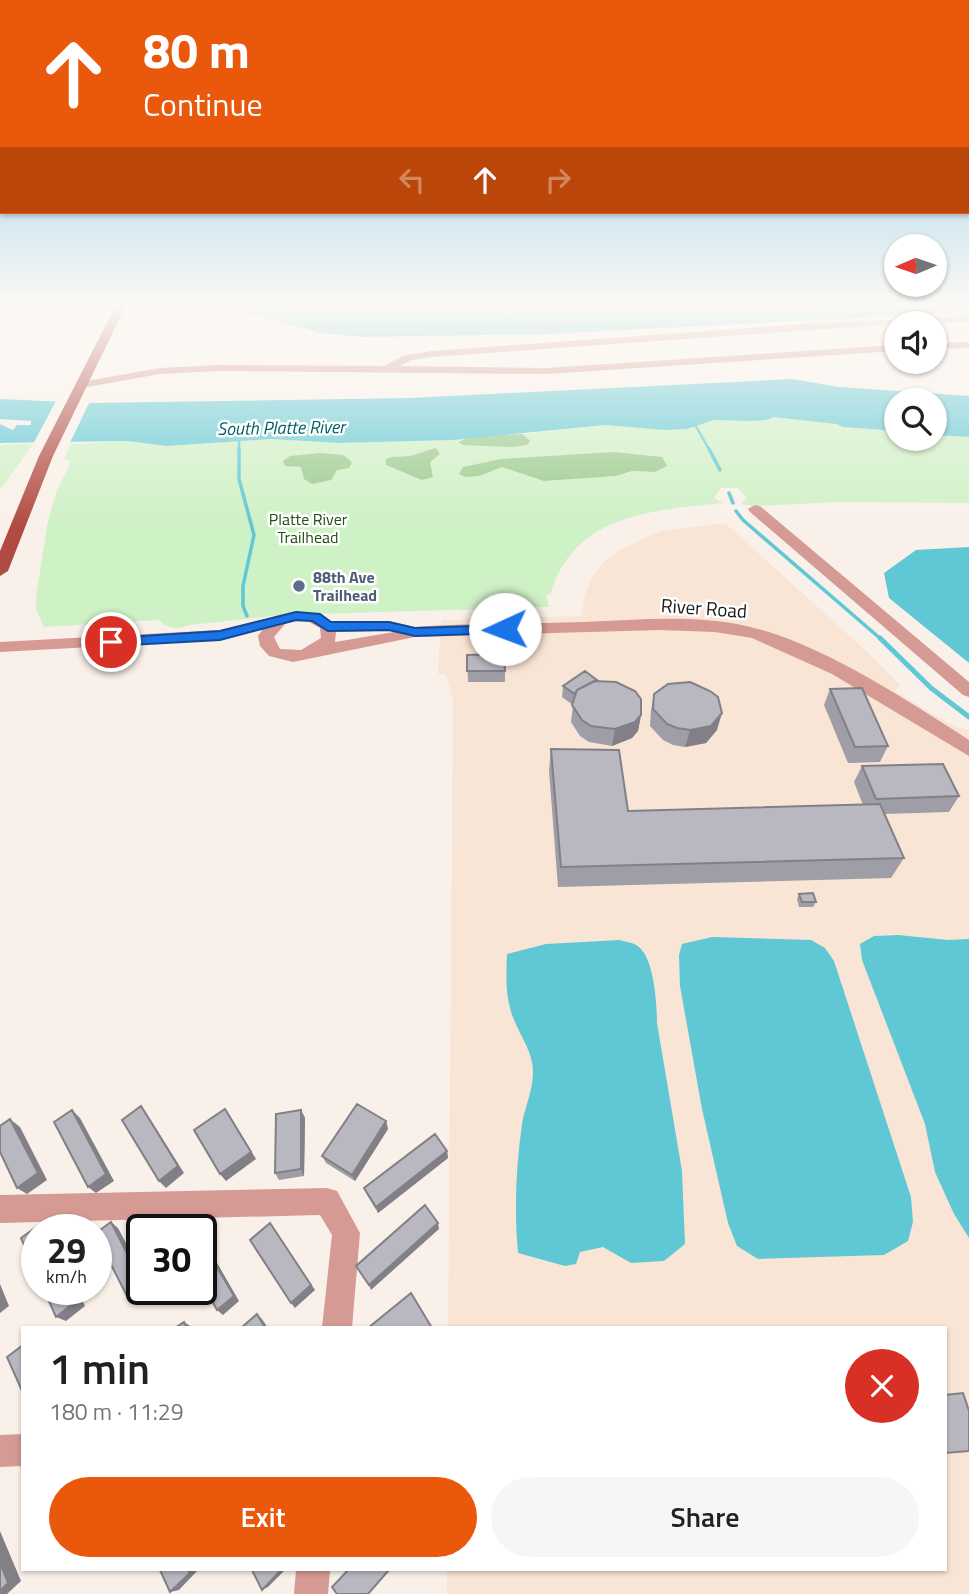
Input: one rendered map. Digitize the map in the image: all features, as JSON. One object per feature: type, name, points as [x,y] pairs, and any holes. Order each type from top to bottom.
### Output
[{"type":"main road","points":[[0,570],[46,456],[84,377]]},
{"type":"street","points":[[78,390],[132,377]]},
{"type":"street","points":[[755,509],[969,691]]},
{"type":"street","points":[[0,647],[220,635],[306,616],[316,617],[328,627],[329,639],[318,650],[294,657],[220,635]]},
{"type":"street","points":[[272,651],[266,644],[266,636],[279,621]]},
{"type":"street","name":"River Road","points":[[328,627],[389,626],[415,632],[660,625],[715,627],[755,633],[794,648],[838,670],[966,744]]},
{"type":"street","name":"River Road","points":[[318,650],[390,640],[415,632]]},
{"type":"street","points":[[0,1209],[327,1201],[346,1233],[337,1326]]},
{"type":"street","points":[[0,1451],[21,1450]]},
{"type":"street","points":[[311,1594],[313,1571]]},
{"type":"shaded area","points":[[725,523],[863,648],[900,685],[895,691],[955,727],[969,730],[969,1594],[447,1594],[447,1571],[947,1571],[947,1326],[448,1326],[453,701],[446,675],[438,674],[441,620],[581,616],[585,594],[592,577],[604,562],[618,551],[660,531]]},
{"type":"green space","name":"Platte River Trailhead","points":[[773,417],[884,430],[884,451],[947,451],[947,436],[969,437],[969,503],[840,502],[754,506],[741,504],[747,498],[738,488],[721,488],[714,498],[724,503],[645,514],[620,521],[597,532],[578,547],[562,567],[551,593],[546,595],[549,607],[282,615],[177,628],[169,627],[158,620],[44,627],[36,610],[48,521],[56,493],[71,461],[64,459],[71,444],[127,441],[167,446],[271,439],[338,443],[453,440],[496,435],[527,437],[523,434],[606,425],[687,429],[714,420],[749,421]],"holes":[[[614,452],[662,457],[655,472],[632,471],[616,476],[544,481],[521,458]]]},
{"type":"green space","points":[[523,434],[530,441],[527,445],[463,445],[458,442],[474,436]]},
{"type":"green space","points":[[33,444],[0,490],[0,446]]},
{"type":"green space","points":[[436,448],[440,454],[430,462],[433,477],[422,480],[386,465],[386,459],[411,456]]},
{"type":"green space","points":[[614,452],[662,457],[667,466],[655,472],[632,471],[616,476],[544,481],[502,467],[479,476],[465,477],[459,474],[463,467],[501,459]]},
{"type":"green space","points":[[321,453],[343,455],[352,462],[349,468],[337,470],[331,480],[312,484],[304,479],[301,467],[285,466],[283,461],[290,456]]},
{"type":"water","name":"South Platte River","points":[[792,379],[839,387],[884,390],[884,430],[773,417],[749,421],[714,420],[687,429],[606,425],[453,440],[338,443],[271,439],[167,446],[127,441],[0,443],[0,424],[13,430],[17,425],[31,425],[31,421],[0,419],[0,399],[91,403],[410,398]]},
{"type":"water","points":[[947,394],[969,396],[969,437],[947,436]]},
{"type":"water","points":[[969,547],[969,663],[889,598],[884,573],[916,550]]},
{"type":"water","points":[[898,935],[948,940],[969,939],[969,1238],[954,1214],[935,1172],[925,1124],[862,960],[860,944],[874,936]]},
{"type":"water","points":[[712,937],[811,940],[825,948],[834,961],[911,1197],[913,1222],[908,1241],[884,1255],[758,1259],[737,1246],[728,1223],[702,1109],[680,986],[679,955],[682,944]]},
{"type":"water","points":[[620,940],[634,944],[642,950],[651,969],[657,1023],[682,1171],[685,1244],[664,1261],[631,1263],[603,1247],[580,1252],[576,1264],[565,1266],[518,1253],[518,1156],[522,1124],[532,1086],[533,1065],[509,1005],[507,954],[546,944]]},
{"type":"pier","points":[[57,399],[91,399],[68,447],[31,448]]},
{"type":"building","points":[[504,654],[505,671],[467,671],[467,655]]},
{"type":"building","points":[[585,671],[597,680],[577,690],[575,694],[563,686]]},
{"type":"building","points":[[594,681],[616,682],[635,691],[641,699],[641,715],[635,722],[615,729],[591,726],[582,720],[572,705],[577,690]]},
{"type":"building","points":[[690,682],[718,697],[722,713],[711,726],[690,730],[677,728],[667,724],[653,709],[654,694],[668,684]]},
{"type":"building","points":[[862,688],[888,746],[855,747],[830,689]]},
{"type":"building","points":[[551,749],[619,750],[628,811],[880,804],[904,858],[561,867]]},
{"type":"building","points":[[943,764],[959,796],[876,799],[862,766]]},
{"type":"building","points":[[813,893],[816,902],[802,902],[799,894]]},
{"type":"building","points":[[357,1104],[386,1121],[352,1175],[322,1156]]},
{"type":"building","points":[[141,1106],[178,1166],[159,1181],[122,1120]]},
{"type":"building","points":[[225,1109],[251,1152],[220,1174],[194,1130]]},
{"type":"building","points":[[72,1110],[106,1174],[88,1187],[54,1122]]},
{"type":"building","points":[[301,1110],[301,1169],[275,1173],[276,1114]]},
{"type":"building","points":[[10,1119],[38,1173],[17,1188],[0,1152],[0,1126]]},
{"type":"building","points":[[435,1134],[447,1151],[376,1207],[364,1188]]},
{"type":"building","points":[[425,1205],[438,1223],[369,1285],[356,1266]]},
{"type":"building","points":[[270,1223],[311,1285],[291,1303],[250,1240]]},
{"type":"building","points":[[112,1224],[126,1252],[126,1294],[112,1267]]},
{"type":"building","points":[[217,1267],[234,1296],[217,1310],[214,1305],[217,1305]]},
{"type":"building","points":[[411,1293],[431,1326],[370,1326]]},
{"type":"building","points":[[51,1305],[71,1305],[56,1317]]},
{"type":"building","points":[[257,1314],[264,1326],[243,1326]]},
{"type":"building","points":[[21,1346],[21,1388],[7,1357]]},
{"type":"building","points":[[963,1393],[969,1411],[969,1451],[947,1453],[947,1395]]},
{"type":"building","points":[[0,1563],[8,1583],[0,1591]]},
{"type":"building","points":[[160,1571],[189,1571],[190,1573],[170,1592]]},
{"type":"building","points":[[252,1571],[280,1571],[262,1590]]},
{"type":"building","points":[[347,1571],[388,1571],[368,1594],[337,1594],[332,1587]]},
{"type":"waterway","points":[[693,421],[710,451]]},
{"type":"waterway","name":"South Platte River","points":[[239,435],[239,479],[254,535],[243,586],[243,606],[247,616]]},
{"type":"waterway","points":[[709,449],[720,470]]},
{"type":"waterway","points":[[729,493],[733,503]]},
{"type":"waterway","points":[[736,511],[743,520],[882,640]]},
{"type":"waterway","points":[[880,638],[931,688],[969,717]]},
{"type":"place","name":"88th Ave Trailhead","points":[[299,586]]},
{"type":"route","points":[[111,642],[220,635],[257,628],[296,616],[316,617],[328,627],[389,626],[415,632],[505,629]]}]
